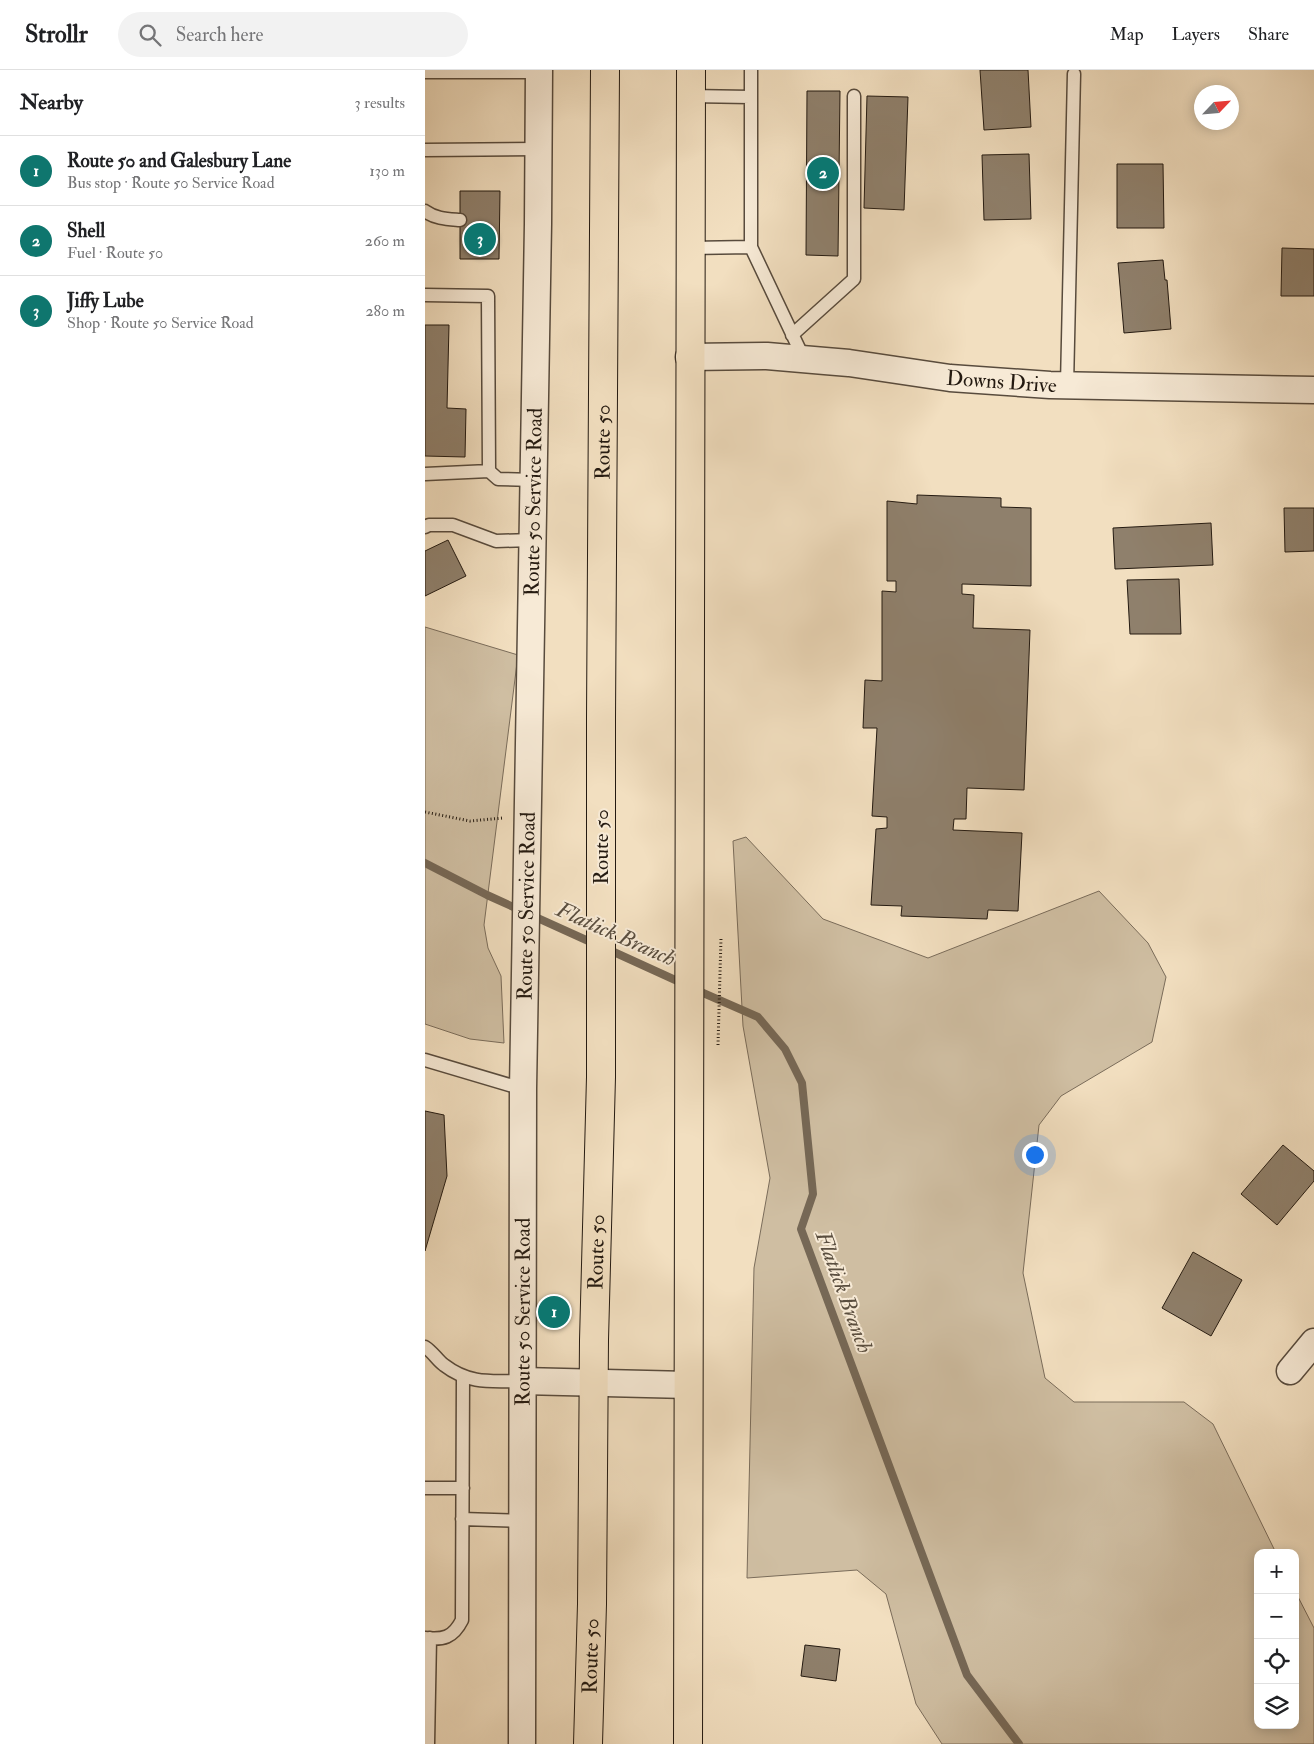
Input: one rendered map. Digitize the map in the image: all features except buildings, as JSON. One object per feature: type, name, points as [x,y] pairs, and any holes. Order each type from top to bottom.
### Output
[{"type":"highway","name":"Route 50","points":[[588,1744],[601,1035],[605,70]]},
{"type":"highway","points":[[689,1744],[690,83]]},
{"type":"street","name":"Route 50 Service Road","points":[[522,1744],[523,1089],[527,943],[539,71]]},
{"type":"street","name":"Downs Drive","points":[[689,357],[767,356],[849,363],[950,378],[1067,385],[1314,390]]},
{"type":"street","points":[[1290,1371],[1314,1342]]},
{"type":"street","points":[[522,1381],[688,1385]]},
{"type":"street","points":[[581,1744],[588,1744]]},
{"type":"lane","points":[[751,70],[751,247],[804,359]]},
{"type":"lane","points":[[425,72],[539,71]]},
{"type":"lane","points":[[1067,385],[1074,74]]},
{"type":"lane","points":[[690,83],[750,97]]},
{"type":"lane","points":[[792,335],[854,279],[854,96]]},
{"type":"lane","points":[[425,150],[538,149]]},
{"type":"lane","points":[[425,211],[433,217],[460,220]]},
{"type":"lane","points":[[689,248],[751,247]]},
{"type":"lane","points":[[425,295],[488,296],[489,471]]},
{"type":"lane","points":[[425,474],[489,471],[498,479],[533,480]]},
{"type":"lane","points":[[425,527],[429,525],[453,525],[497,541],[533,540]]},
{"type":"lane","points":[[425,1060],[523,1089]]},
{"type":"lane","points":[[425,1346],[438,1361],[463,1377],[478,1381],[522,1381]]},
{"type":"lane","points":[[428,1744],[428,1638],[441,1639],[457,1631],[462,1620],[463,1377]]},
{"type":"lane","points":[[425,1488],[463,1488]]},
{"type":"lane","points":[[463,1519],[522,1521]]},
{"type":"path","points":[[425,812],[470,821],[510,818]]},
{"type":"path","points":[[718,1050],[721,938]]},
{"type":"shaded area","points":[[425,627],[518,655],[484,925],[488,948],[501,976],[504,1043],[470,1039],[425,1024]]},
{"type":"shaded area","points":[[746,837],[823,919],[928,958],[1099,891],[1148,943],[1166,977],[1152,1042],[1061,1096],[1039,1125],[1023,1273],[1045,1378],[1074,1402],[1184,1402],[1213,1424],[1274,1549],[1254,1549],[1254,1729],[1299,1729],[1299,1599],[1314,1628],[1314,1744],[942,1744],[916,1704],[886,1594],[857,1570],[747,1578],[754,1268],[770,1178],[743,1026],[733,841]]},
{"type":"waterway","name":"Flatlick Branch","points":[[425,863],[487,895],[595,944]]},
{"type":"waterway","name":"Flatlick Branch","points":[[605,948],[684,984]]},
{"type":"waterway","name":"Flatlick Branch","points":[[694,989],[758,1017],[785,1049],[802,1083],[813,1194],[801,1229],[967,1675],[1019,1744]]},
{"type":"place","name":"Shell","points":[[823,173]]},
{"type":"place","name":"Jiffy Lube","points":[[480,239]]},
{"type":"place","name":"Route 50 and Galesbury Lane","points":[[554,1312]]}]
